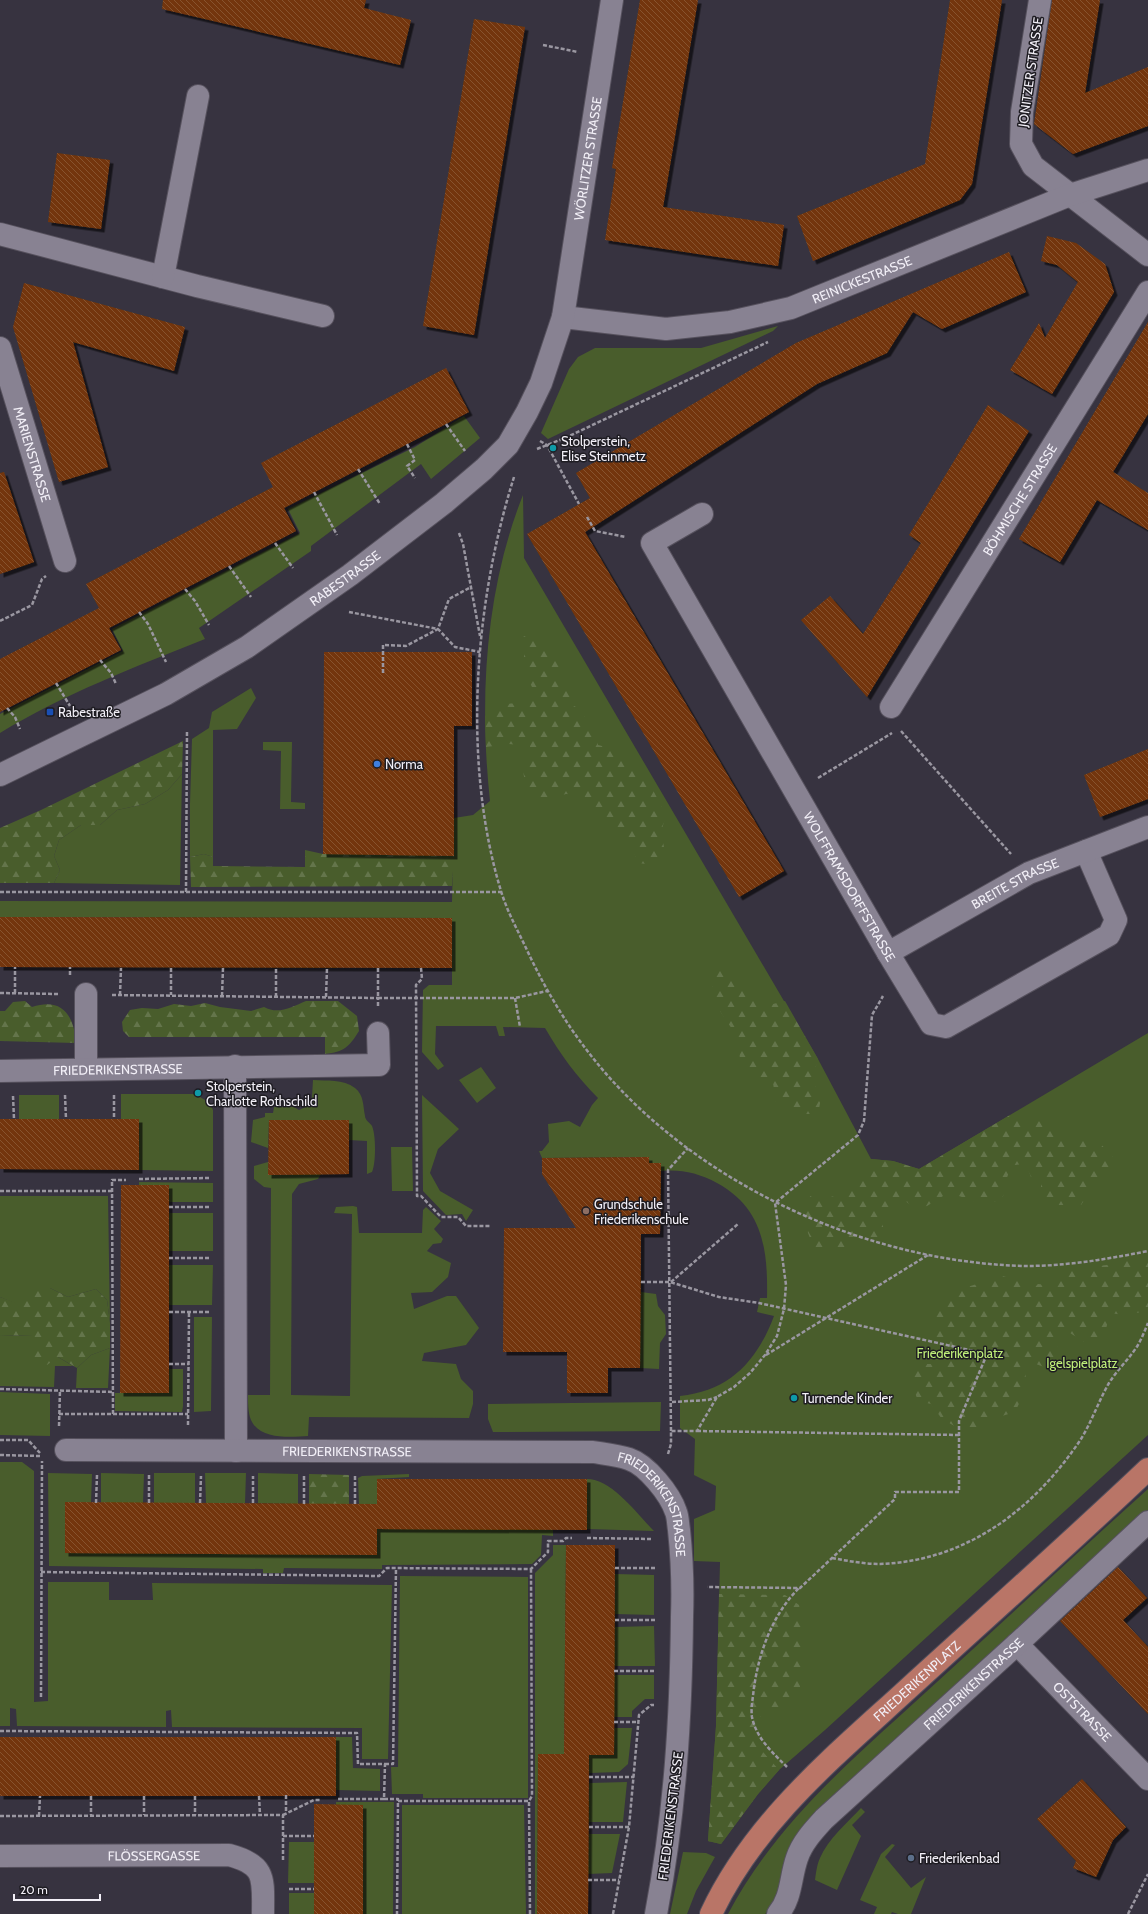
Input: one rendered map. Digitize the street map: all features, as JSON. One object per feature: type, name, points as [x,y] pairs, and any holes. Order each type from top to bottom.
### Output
[{"type":"main road","name":"FRIEDERIKENPLATZ","points":[[710,1914],[736,1866],[783,1806],[805,1784],[1148,1469]]},
{"type":"street","name":"WÖRLITZER STRASSE","points":[[563,317],[612,0]]},
{"type":"street","name":"JONITZER STRASSE","points":[[1040,0],[1022,112],[1021,144],[1033,166],[1148,255]]},
{"type":"street","points":[[163,277],[198,96]]},
{"type":"street","name":"REINICKESTRASSE","points":[[563,317],[666,329],[730,322],[791,308],[1070,195],[1148,170]]},
{"type":"street","points":[[0,234],[163,277],[323,316]]},
{"type":"street","name":"BÖHMISCHE STRASSE","points":[[891,708],[1148,292]]},
{"type":"street","name":"RABESTRASSE","points":[[0,775],[166,694],[247,647],[350,575],[444,503],[484,469],[508,445],[527,412],[541,383],[563,317]]},
{"type":"street","name":"MARIENSTRASSE","points":[[0,348],[64,561]]},
{"type":"street","points":[[652,542],[702,514]]},
{"type":"street","name":"WOLFFRAMSDORFFSTRASSE","points":[[652,542],[797,791],[888,953],[931,1024],[946,1027],[1109,934],[1116,920],[1086,851]]},
{"type":"street","name":"BREITE STRASSE","points":[[888,953],[1029,873],[1148,827]]},
{"type":"street","points":[[86,994],[86,1069]]},
{"type":"street","name":"FRIEDERIKENSTRASSE","points":[[0,1071],[235,1066],[379,1066],[378,1033]]},
{"type":"street","points":[[235,1066],[236,1451]]},
{"type":"street","name":"FRIEDERIKENSTRASSE","points":[[66,1450],[593,1452],[630,1459],[648,1472],[664,1490],[676,1512],[680,1540],[682,1577],[682,1671],[677,1767],[670,1830],[656,1914]]},
{"type":"street","name":"FRIEDERIKENSTRASSE","points":[[778,1914],[788,1899],[796,1859],[801,1847],[824,1819],[1017,1644],[1148,1522]]},
{"type":"street","name":"OSTSTRASSE","points":[[1017,1644],[1148,1779]]},
{"type":"street","name":"FLÖSSERGASSE","points":[[0,1856],[229,1855],[247,1860],[259,1870],[263,1885],[263,1914]]},
{"type":"path","points":[[543,45],[603,57]]},
{"type":"path","points":[[534,451],[565,438],[769,341]]},
{"type":"path","points":[[446,424],[469,456]]},
{"type":"path","points":[[407,444],[415,460],[407,466],[415,478]]},
{"type":"path","points":[[547,445],[580,504]]},
{"type":"path","points":[[358,469],[380,504]]},
{"type":"path","points":[[516,471],[498,541],[481,638],[478,734],[480,774],[485,814],[502,892],[547,991],[569,1027],[597,1064],[627,1097],[666,1132],[688,1148],[775,1203],[866,1238],[951,1260],[1027,1266],[1107,1260],[1148,1251]]},
{"type":"path","points":[[314,492],[337,535]]},
{"type":"path","points":[[587,517],[596,531],[652,542]]},
{"type":"path","points":[[459,532],[481,638]]},
{"type":"path","points":[[275,542],[293,568]]},
{"type":"path","points":[[0,621],[32,605],[42,579],[64,561]]},
{"type":"path","points":[[229,566],[251,597]]},
{"type":"path","points":[[383,673],[383,645],[406,646],[438,629],[449,599],[470,586]]},
{"type":"path","points":[[185,589],[195,601],[209,625]]},
{"type":"path","points":[[140,612],[148,624],[166,662]]},
{"type":"path","points":[[349,612],[438,629],[454,647],[480,652]]},
{"type":"path","points":[[100,660],[111,673],[116,684]]},
{"type":"path","points":[[56,683],[70,706]]},
{"type":"path","points":[[7,708],[15,717],[20,729]]},
{"type":"path","points":[[891,708],[893,722],[1029,873]]},
{"type":"path","points":[[797,791],[900,729]]},
{"type":"path","points":[[186,730],[186,892]]},
{"type":"path","points":[[0,892],[502,892]]},
{"type":"path","points":[[15,966],[15,993]]},
{"type":"path","points":[[120,995],[121,968]]},
{"type":"path","points":[[171,968],[171,995]]},
{"type":"path","points":[[222,996],[223,968]]},
{"type":"path","points":[[276,968],[276,997]]},
{"type":"path","points":[[326,997],[327,968]]},
{"type":"path","points":[[378,968],[378,1033]]},
{"type":"path","points":[[421,968],[422,980],[416,985],[417,1196],[421,1196],[441,1217],[458,1216],[466,1226],[490,1226]]},
{"type":"path","points":[[775,1203],[858,1135],[864,1121],[872,1015],[883,994],[903,978]]},
{"type":"path","points":[[0,993],[378,998],[515,998],[547,991]]},
{"type":"path","points":[[515,998],[520,1027]]},
{"type":"path","points":[[648,1472],[668,1455],[671,1444],[672,1402],[668,1170],[688,1148]]},
{"type":"path","points":[[139,1179],[235,1178]]},
{"type":"path","points":[[112,1414],[112,1180],[126,1180]]},
{"type":"path","points":[[0,1191],[112,1191]]},
{"type":"path","points":[[672,1402],[708,1400],[718,1397],[734,1387],[750,1373],[765,1355],[777,1336],[784,1309],[786,1285],[775,1203]]},
{"type":"path","points":[[169,1207],[235,1208]]},
{"type":"path","points":[[670,1282],[738,1224]]},
{"type":"path","points":[[765,1355],[928,1254]]},
{"type":"path","points":[[169,1258],[235,1259]]},
{"type":"path","points":[[641,1282],[670,1282],[719,1297],[784,1309],[987,1354],[959,1421],[958,1492],[896,1492],[895,1499],[788,1599],[766,1639],[755,1677],[752,1717],[759,1735],[771,1751],[805,1784]]},
{"type":"path","points":[[169,1312],[235,1312]]},
{"type":"path","points":[[188,1451],[189,1312]]},
{"type":"path","points":[[832,1558],[879,1564],[903,1563],[927,1558],[961,1546],[986,1533],[1016,1513],[1046,1484],[1079,1442],[1109,1383],[1138,1345],[1148,1322]]},
{"type":"path","points":[[169,1364],[189,1364]]},
{"type":"path","points":[[0,1388],[112,1392]]},
{"type":"path","points":[[59,1429],[60,1390]]},
{"type":"path","points":[[697,1431],[718,1397]]},
{"type":"path","points":[[59,1414],[188,1414]]},
{"type":"path","points":[[671,1431],[958,1434]]},
{"type":"path","points":[[0,1440],[28,1440],[42,1456],[41,1697]]},
{"type":"path","points":[[0,1455],[42,1456]]},
{"type":"path","points":[[530,1914],[529,1801],[532,1796],[531,1569],[548,1552],[548,1541],[563,1541],[566,1538],[572,1538]]},
{"type":"path","points":[[587,1538],[680,1540]]},
{"type":"path","points":[[41,1572],[379,1576],[387,1568],[531,1569]]},
{"type":"path","points":[[0,1731],[357,1733],[358,1764],[393,1764],[396,1568]]},
{"type":"path","points":[[615,1568],[682,1577],[800,1588]]},
{"type":"path","points":[[615,1620],[682,1620]]},
{"type":"path","points":[[614,1671],[682,1671]]},
{"type":"path","points":[[613,1914],[629,1827],[639,1715],[651,1705],[681,1706]]},
{"type":"path","points":[[614,1722],[638,1722]]},
{"type":"path","points":[[384,1799],[385,1764]]},
{"type":"path","points":[[589,1777],[634,1777]]},
{"type":"path","points":[[286,1795],[286,1812]]},
{"type":"path","points":[[39,1816],[40,1796]]},
{"type":"path","points":[[91,1796],[91,1816]]},
{"type":"path","points":[[144,1796],[144,1815]]},
{"type":"path","points":[[194,1796],[195,1815]]},
{"type":"path","points":[[259,1796],[260,1814]]},
{"type":"path","points":[[336,1799],[398,1799],[398,1801],[529,1801]]},
{"type":"path","points":[[0,1816],[283,1814],[314,1800],[321,1800]]},
{"type":"path","points":[[397,1914],[398,1801]]},
{"type":"path","points":[[263,1885],[283,1870],[283,1814]]},
{"type":"path","points":[[589,1828],[629,1827]]},
{"type":"path","points":[[283,1836],[314,1836]]},
{"type":"path","points":[[1128,1914],[1148,1874]]},
{"type":"path","points":[[588,1880],[619,1880]]},
{"type":"green space","points":[[778,326],[773,331],[548,439],[541,433],[569,369],[578,357],[595,348],[701,348]]},
{"type":"green space","points":[[464,416],[480,438],[431,479],[421,464],[311,546],[311,551],[199,628],[205,639],[126,671],[75,694],[24,719],[0,733],[0,714],[123,651],[112,629],[300,533],[288,509],[415,447]]},
{"type":"green space","name":"Friederikenplatz","points":[[523,495],[524,558],[818,1059],[871,1159],[893,1161],[919,1169],[1148,1033],[1148,1435],[825,1730],[779,1770],[758,1794],[721,1844],[708,1841],[716,1726],[720,1562],[694,1561],[694,1519],[715,1510],[716,1486],[694,1475],[695,1439],[680,1428],[680,1396],[698,1393],[713,1388],[739,1371],[750,1360],[759,1347],[774,1316],[757,1312],[760,1298],[767,1298],[766,1263],[760,1232],[744,1205],[732,1193],[717,1183],[689,1172],[661,1171],[661,1163],[649,1163],[649,1157],[542,1158],[539,1151],[542,1151],[549,1142],[548,1124],[569,1121],[580,1127],[592,1105],[598,1098],[569,1065],[545,1028],[503,1027],[505,1036],[499,1036],[496,1026],[436,1026],[435,1054],[444,1066],[438,1070],[422,1052],[423,990],[429,985],[452,985],[452,918],[0,917],[0,901],[452,902],[454,818],[473,815],[490,801],[485,724],[488,646],[500,569],[510,531]]},
{"type":"green space","points":[[531,633],[545,640],[563,663],[560,675],[572,688],[570,704],[584,711],[586,730],[596,734],[598,745],[618,750],[644,773],[666,815],[661,832],[665,852],[654,865],[638,863],[629,840],[611,826],[583,795],[566,794],[541,801],[526,788],[522,765],[530,753],[530,746],[509,744],[486,747],[485,716],[505,704],[530,702],[534,691],[524,671],[524,653],[519,639]]},
{"type":"green space","points":[[251,688],[256,698],[237,729],[213,730],[213,857],[204,854],[190,857],[192,739],[209,728],[212,712]]},
{"type":"green space","points":[[183,741],[182,774],[168,790],[145,804],[117,810],[100,825],[81,825],[59,840],[54,856],[60,870],[54,883],[0,883],[0,828],[41,810]]},
{"type":"green space","points":[[263,742],[292,742],[291,802],[305,803],[305,809],[280,809],[281,751],[263,750]]},
{"type":"green space","points":[[182,774],[180,885],[54,883],[60,870],[54,856],[59,840],[81,825],[100,825],[117,810],[145,804],[168,790]]},
{"type":"green space","points":[[305,850],[323,854],[454,856],[452,886],[191,887],[190,857],[204,854],[213,857],[213,866],[305,867]]},
{"type":"green space","points":[[729,968],[736,985],[751,988],[765,1006],[785,1001],[818,1059],[812,1079],[821,1098],[818,1114],[796,1114],[776,1102],[773,1083],[760,1080],[741,1064],[736,1035],[714,1002],[711,973]]},
{"type":"green space","points":[[25,1001],[32,1007],[51,1004],[64,1011],[72,1024],[76,1043],[0,1041],[0,1011],[5,1011],[13,1002]]},
{"type":"green space","points":[[306,1001],[338,1001],[357,1016],[359,1031],[349,1045],[337,1052],[325,1054],[325,1037],[129,1037],[123,1031],[122,1022],[130,1010],[142,1008],[158,1009],[174,1004],[191,1006],[205,1003],[220,1007],[251,1011],[264,1007],[280,1010],[290,1008]]},
{"type":"green space","points":[[481,1067],[496,1088],[477,1103],[459,1080]]},
{"type":"green space","points":[[313,1080],[345,1083],[355,1088],[360,1094],[363,1101],[365,1117],[372,1126],[375,1142],[375,1156],[372,1172],[367,1174],[367,1141],[349,1140],[349,1120],[269,1120],[268,1148],[251,1142],[253,1120],[265,1117],[265,1113],[273,1113],[274,1107],[294,1107],[299,1110],[310,1105]]},
{"type":"green space","points":[[121,1094],[195,1094],[210,1103],[213,1110],[213,1171],[139,1170],[139,1119],[121,1119]]},
{"type":"green space","points":[[19,1095],[59,1095],[59,1119],[19,1119]]},
{"type":"green space","points":[[422,1095],[459,1129],[438,1149],[430,1173],[440,1191],[473,1210],[466,1221],[462,1214],[446,1215],[423,1191]]},
{"type":"green space","points":[[1010,1115],[1024,1125],[1039,1121],[1053,1127],[1057,1136],[1072,1140],[1094,1137],[1114,1158],[1110,1174],[1093,1187],[1081,1205],[1055,1205],[1041,1196],[1041,1180],[1031,1177],[1026,1164],[1014,1165],[1007,1177],[1002,1200],[982,1204],[959,1196],[943,1196],[927,1206],[914,1208],[903,1199],[893,1200],[882,1223],[886,1237],[875,1237],[858,1241],[844,1251],[828,1251],[814,1248],[808,1233],[803,1203],[813,1194],[827,1198],[846,1193],[860,1184],[871,1159],[893,1161],[919,1169]]},
{"type":"green space","points":[[391,1147],[412,1147],[413,1191],[392,1191]]},
{"type":"green space","points":[[268,1162],[268,1175],[321,1174],[318,1179],[299,1184],[292,1194],[291,1395],[350,1396],[352,1214],[334,1213],[336,1207],[357,1207],[359,1233],[422,1233],[423,1210],[426,1207],[441,1221],[434,1229],[443,1239],[441,1243],[433,1244],[427,1251],[451,1263],[448,1277],[432,1292],[411,1293],[414,1309],[447,1296],[456,1296],[479,1328],[466,1345],[424,1353],[422,1361],[456,1364],[461,1379],[473,1391],[473,1404],[469,1418],[309,1417],[308,1436],[284,1437],[268,1434],[255,1426],[249,1414],[248,1395],[270,1395],[271,1188],[264,1187],[254,1179],[254,1166]]},
{"type":"green space","points":[[139,1182],[213,1183],[213,1202],[169,1202],[169,1185],[139,1185]]},
{"type":"green space","points":[[0,1196],[108,1196],[110,1323],[107,1300],[96,1289],[68,1297],[50,1288],[19,1305],[0,1297]]},
{"type":"green space","points":[[169,1213],[213,1213],[213,1251],[169,1251]]},
{"type":"green space","points":[[1148,1256],[1148,1311],[1124,1315],[1110,1313],[1104,1337],[1086,1343],[1070,1333],[1060,1338],[1050,1369],[1033,1363],[1026,1367],[1025,1391],[1015,1412],[989,1420],[967,1433],[942,1419],[931,1404],[918,1401],[910,1379],[914,1364],[947,1364],[945,1353],[932,1332],[938,1306],[961,1289],[1002,1276],[1022,1281],[1029,1292],[1038,1284],[1057,1286],[1068,1270],[1114,1264]]},
{"type":"green space","points":[[169,1265],[213,1265],[212,1305],[169,1305]]},
{"type":"green space","points":[[32,1287],[50,1288],[68,1297],[96,1289],[107,1300],[110,1323],[110,1348],[91,1355],[77,1368],[58,1357],[47,1365],[33,1359],[33,1336],[0,1335],[0,1297],[19,1304]]},
{"type":"green space","points":[[641,1292],[656,1294],[658,1306],[665,1315],[666,1334],[660,1343],[659,1369],[640,1368]]},
{"type":"green space","points":[[194,1317],[212,1317],[211,1411],[194,1412]]},
{"type":"green space","points":[[0,1335],[33,1336],[58,1357],[73,1366],[55,1366],[54,1387],[0,1386]]},
{"type":"green space","points":[[110,1348],[108,1388],[76,1388],[77,1368],[91,1355]]},
{"type":"green space","points":[[169,1369],[183,1369],[182,1412],[115,1411],[115,1393],[169,1393]]},
{"type":"green space","points":[[0,1392],[50,1394],[50,1436],[0,1435]]},
{"type":"green space","points":[[661,1402],[660,1431],[493,1432],[488,1419],[488,1404]]},
{"type":"green space","points":[[0,1462],[22,1462],[34,1471],[34,1702],[48,1701],[48,1582],[109,1582],[109,1600],[153,1600],[152,1583],[392,1585],[388,1759],[362,1759],[362,1728],[172,1727],[171,1710],[166,1711],[166,1727],[17,1726],[16,1709],[10,1708],[10,1726],[0,1726]]},
{"type":"green space","points":[[48,1473],[92,1474],[91,1503],[65,1553],[377,1555],[377,1529],[553,1529],[553,1536],[542,1535],[541,1555],[532,1564],[382,1565],[382,1569],[284,1568],[283,1573],[263,1573],[263,1569],[49,1566]]},
{"type":"green space","points":[[101,1473],[144,1474],[143,1503],[101,1503]]},
{"type":"green space","points":[[154,1473],[195,1473],[195,1503],[154,1503]]},
{"type":"green space","points":[[205,1473],[246,1473],[245,1503],[206,1503]]},
{"type":"green space","points":[[258,1473],[298,1474],[298,1504],[258,1503]]},
{"type":"green space","points":[[309,1474],[349,1475],[349,1504],[309,1504]]},
{"type":"green space","points":[[409,1474],[409,1477],[377,1479],[377,1504],[359,1504],[358,1478],[362,1476]]},
{"type":"green space","points":[[587,1479],[606,1485],[615,1491],[654,1531],[587,1529]]},
{"type":"green space","points":[[1148,1489],[1148,1511],[845,1790],[770,1910],[765,1914],[728,1914],[748,1880],[771,1848],[822,1789],[878,1735]]},
{"type":"green space","points":[[553,1545],[566,1545],[564,1754],[538,1755],[537,1914],[535,1914],[535,1573],[553,1555]]},
{"type":"green space","points":[[615,1574],[654,1575],[654,1615],[615,1614]]},
{"type":"green space","points":[[400,1576],[528,1577],[528,1798],[423,1798],[423,1794],[392,1794],[391,1767],[398,1767]]},
{"type":"green space","points":[[719,1594],[785,1595],[799,1605],[804,1632],[800,1657],[804,1678],[792,1704],[777,1709],[763,1704],[760,1714],[762,1720],[751,1729],[763,1752],[779,1770],[758,1794],[721,1844],[708,1841],[716,1726]]},
{"type":"green space","points":[[654,1626],[655,1666],[614,1666],[615,1627]]},
{"type":"green space","points":[[614,1675],[654,1675],[654,1699],[645,1699],[632,1711],[632,1717],[614,1717]]},
{"type":"green space","points":[[614,1728],[632,1728],[628,1764],[619,1772],[589,1773],[589,1755],[614,1755]]},
{"type":"green space","points":[[336,1737],[352,1737],[353,1768],[380,1769],[380,1791],[336,1790]]},
{"type":"green space","points":[[627,1782],[623,1822],[589,1822],[589,1783]]},
{"type":"green space","points":[[336,1802],[394,1802],[393,1914],[363,1914],[363,1805],[336,1805]]},
{"type":"green space","points":[[402,1805],[524,1805],[526,1914],[402,1914]]},
{"type":"green space","points":[[861,1808],[865,1812],[852,1825],[861,1836],[837,1890],[815,1880],[818,1863],[823,1851],[838,1832]]},
{"type":"green space","points":[[589,1834],[620,1834],[612,1873],[588,1874]]},
{"type":"green space","points":[[289,1842],[314,1842],[314,1883],[288,1883]]},
{"type":"green space","points":[[892,1844],[895,1845],[885,1857],[911,1888],[926,1877],[911,1914],[898,1914],[892,1912],[891,1914],[874,1914],[877,1907],[860,1900],[881,1854]]},
{"type":"green space","points":[[683,1852],[706,1853],[715,1857],[696,1891],[687,1914],[670,1914]]},
{"type":"green space","points":[[289,1893],[314,1893],[314,1914],[289,1914]]},
{"type":"building","points":[[163,0],[366,0],[364,8],[411,20],[400,65],[162,9]]},
{"type":"building","points":[[640,0],[698,0],[663,207],[784,225],[778,266],[605,240],[616,169],[612,168]]},
{"type":"building","points":[[950,0],[1002,0],[972,184],[960,200],[813,261],[797,216],[925,164]]},
{"type":"building","points":[[1052,0],[1100,0],[1085,93],[1148,67],[1148,126],[1073,154],[1034,124]]},
{"type":"building","points":[[474,19],[525,27],[474,335],[423,326]]},
{"type":"building","points":[[57,153],[110,160],[101,229],[48,222]]},
{"type":"building","points":[[1047,236],[1076,243],[1105,264],[1114,292],[1052,394],[1010,370],[1039,323],[1045,338],[1078,282],[1057,265],[1041,261]]},
{"type":"building","points":[[1009,252],[1026,292],[942,329],[913,312],[887,353],[817,384],[585,532],[784,871],[739,897],[527,534],[590,498],[576,473],[796,343]]},
{"type":"building","points":[[24,283],[185,327],[174,371],[73,342],[108,467],[59,482],[13,327]]},
{"type":"building","points":[[1148,322],[1148,414],[1113,472],[1148,493],[1148,530],[1097,500],[1060,562],[1019,539]]},
{"type":"building","points":[[446,368],[469,412],[284,508],[296,531],[109,628],[121,650],[0,712],[0,659],[99,608],[86,584],[273,487],[261,463]]},
{"type":"building","points":[[988,405],[1029,431],[867,697],[801,620],[830,596],[863,634],[921,543],[909,535]]},
{"type":"building","points":[[4,472],[34,562],[0,574],[0,473]]},
{"type":"building","points":[[324,652],[472,652],[472,726],[454,726],[454,856],[323,854]]},
{"type":"building","points":[[1148,749],[1148,799],[1100,817],[1084,775]]},
{"type":"building","points":[[0,917],[452,918],[452,968],[0,967]]},
{"type":"building","points":[[0,1119],[139,1119],[139,1170],[0,1169]]},
{"type":"building","points":[[269,1120],[349,1120],[349,1174],[268,1175]]},
{"type":"building","name":"Grundschule Friederikenschule","points":[[649,1157],[649,1163],[661,1163],[660,1234],[641,1234],[640,1368],[608,1368],[608,1393],[567,1393],[567,1352],[503,1352],[504,1228],[576,1228],[542,1174],[542,1158]]},
{"type":"building","points":[[121,1185],[169,1185],[169,1393],[120,1393]]},
{"type":"building","points":[[377,1479],[587,1479],[587,1530],[377,1529],[377,1555],[65,1553],[65,1502],[377,1504]]},
{"type":"building","points":[[566,1545],[615,1545],[614,1755],[589,1755],[588,1914],[537,1914],[538,1754],[564,1754]]},
{"type":"building","points":[[1118,1567],[1147,1598],[1123,1620],[1148,1647],[1148,1714],[1060,1621]]},
{"type":"building","points":[[0,1737],[336,1737],[336,1796],[0,1796]]},
{"type":"building","points":[[1082,1779],[1126,1827],[1113,1840],[1096,1877],[1073,1868],[1076,1861],[1037,1819]]},
{"type":"building","points":[[314,1804],[363,1805],[363,1914],[314,1914]]},
{"type":"place","name":"Stolperstein, Elise Steinmetz","points":[[553,448]]},
{"type":"place","name":"Rabestraße","points":[[50,712]]},
{"type":"place","name":"Norma","points":[[377,764]]},
{"type":"place","name":"Stolperstein, Charlotte Rothschild","points":[[198,1093]]},
{"type":"place","name":"Grundschule Friederikenschule","points":[[586,1211]]},
{"type":"place","name":"Turnende Kinder","points":[[794,1398]]},
{"type":"place","name":"Friederikenbad","points":[[911,1858]]},
{"type":"park label","name":"Igelspielplatz","points":[[1082,1363]]}]
